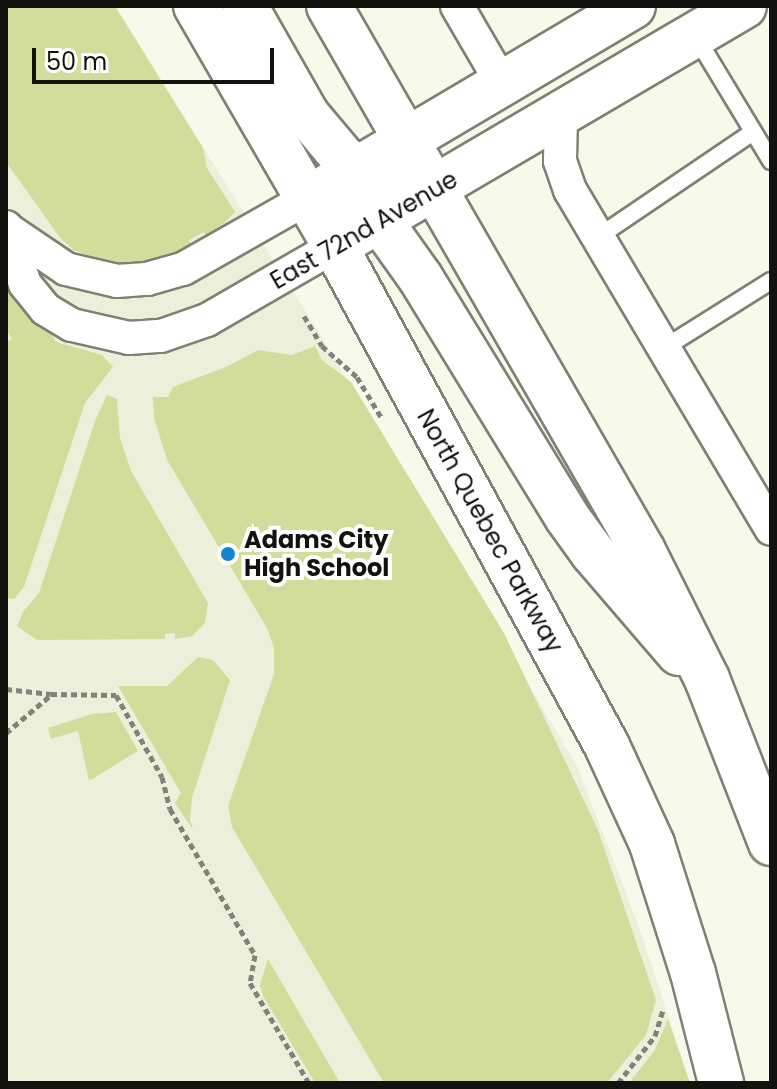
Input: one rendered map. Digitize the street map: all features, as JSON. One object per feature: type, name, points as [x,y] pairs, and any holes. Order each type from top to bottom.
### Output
[{"type":"main road","name":"North Quebec Parkway","points":[[196,6],[335,246],[599,733],[632,800],[652,844],[683,937],[721,1083]]},
{"type":"main road","points":[[245,6],[307,115],[343,158],[389,186],[437,188]]},
{"type":"main road","points":[[329,6],[437,188],[643,551],[707,679],[771,843]]},
{"type":"main road","name":"East 72nd Avenue","points":[[308,198],[503,85],[592,24],[633,6]]},
{"type":"main road","name":"East 72nd Avenue","points":[[335,246],[744,6]]},
{"type":"main road","points":[[308,198],[353,203],[367,209],[380,221],[401,248],[542,479],[584,541],[672,647],[707,679]]},
{"type":"street","points":[[457,6],[503,85]]},
{"type":"street","points":[[561,116],[559,148],[564,177],[771,529]]},
{"type":"street","name":"East 72nd Avenue","points":[[7,228],[66,269],[117,281],[147,279],[183,269],[308,198]]},
{"type":"street","name":"East 72nd Avenue","points":[[7,228],[25,284],[45,309],[72,325],[129,338],[161,336],[207,320],[335,246]]},
{"type":"lane","points":[[695,36],[771,161]]},
{"type":"lane","points":[[598,237],[753,132]]},
{"type":"lane","points":[[664,348],[771,281]]},
{"type":"path","points":[[304,316],[322,346],[357,377],[389,430]]},
{"type":"path","points":[[6,689],[51,694],[116,695],[162,777],[170,809],[255,955],[250,983],[309,1083]]},
{"type":"path","points":[[6,733],[51,694]]},
{"type":"path","points":[[618,1083],[655,1036],[666,1002]]},
{"type":"shaded area","name":"Adams City High School","points":[[6,6],[115,6],[324,341],[577,766],[639,927],[690,1083],[6,1083]]},
{"type":"green space","points":[[6,6],[115,6],[203,148],[207,168],[235,212],[206,236],[204,232],[189,240],[191,245],[169,258],[145,265],[108,264],[74,250],[61,239],[6,162]]},
{"type":"green space","points":[[6,258],[56,342],[102,355],[113,367],[85,403],[24,587],[14,599],[6,598],[6,343],[12,339],[6,329]]},
{"type":"green space","points":[[315,346],[322,360],[351,382],[504,633],[598,830],[656,1000],[646,1035],[607,1083],[384,1083],[232,827],[228,806],[274,674],[274,648],[267,628],[167,460],[154,418],[153,397],[168,397],[173,387],[226,367],[258,350],[292,355]]},
{"type":"green space","points":[[107,395],[117,399],[120,438],[131,471],[208,603],[205,623],[192,636],[175,639],[175,633],[165,634],[165,639],[37,640],[17,626],[23,612],[39,593],[95,421]]},
{"type":"green space","points":[[198,657],[213,660],[230,680],[192,798],[190,819],[193,830],[175,803],[181,793],[118,686],[167,686]]},
{"type":"green space","points":[[116,712],[138,751],[89,781],[78,731],[51,739],[48,728],[92,714]]},
{"type":"green space","points":[[268,959],[340,1083],[315,1083],[263,996],[260,985]]},
{"type":"green space","points":[[668,1019],[690,1083],[629,1083],[655,1050]]},
{"type":"place","name":"Adams City High School","points":[[228,554]]}]
